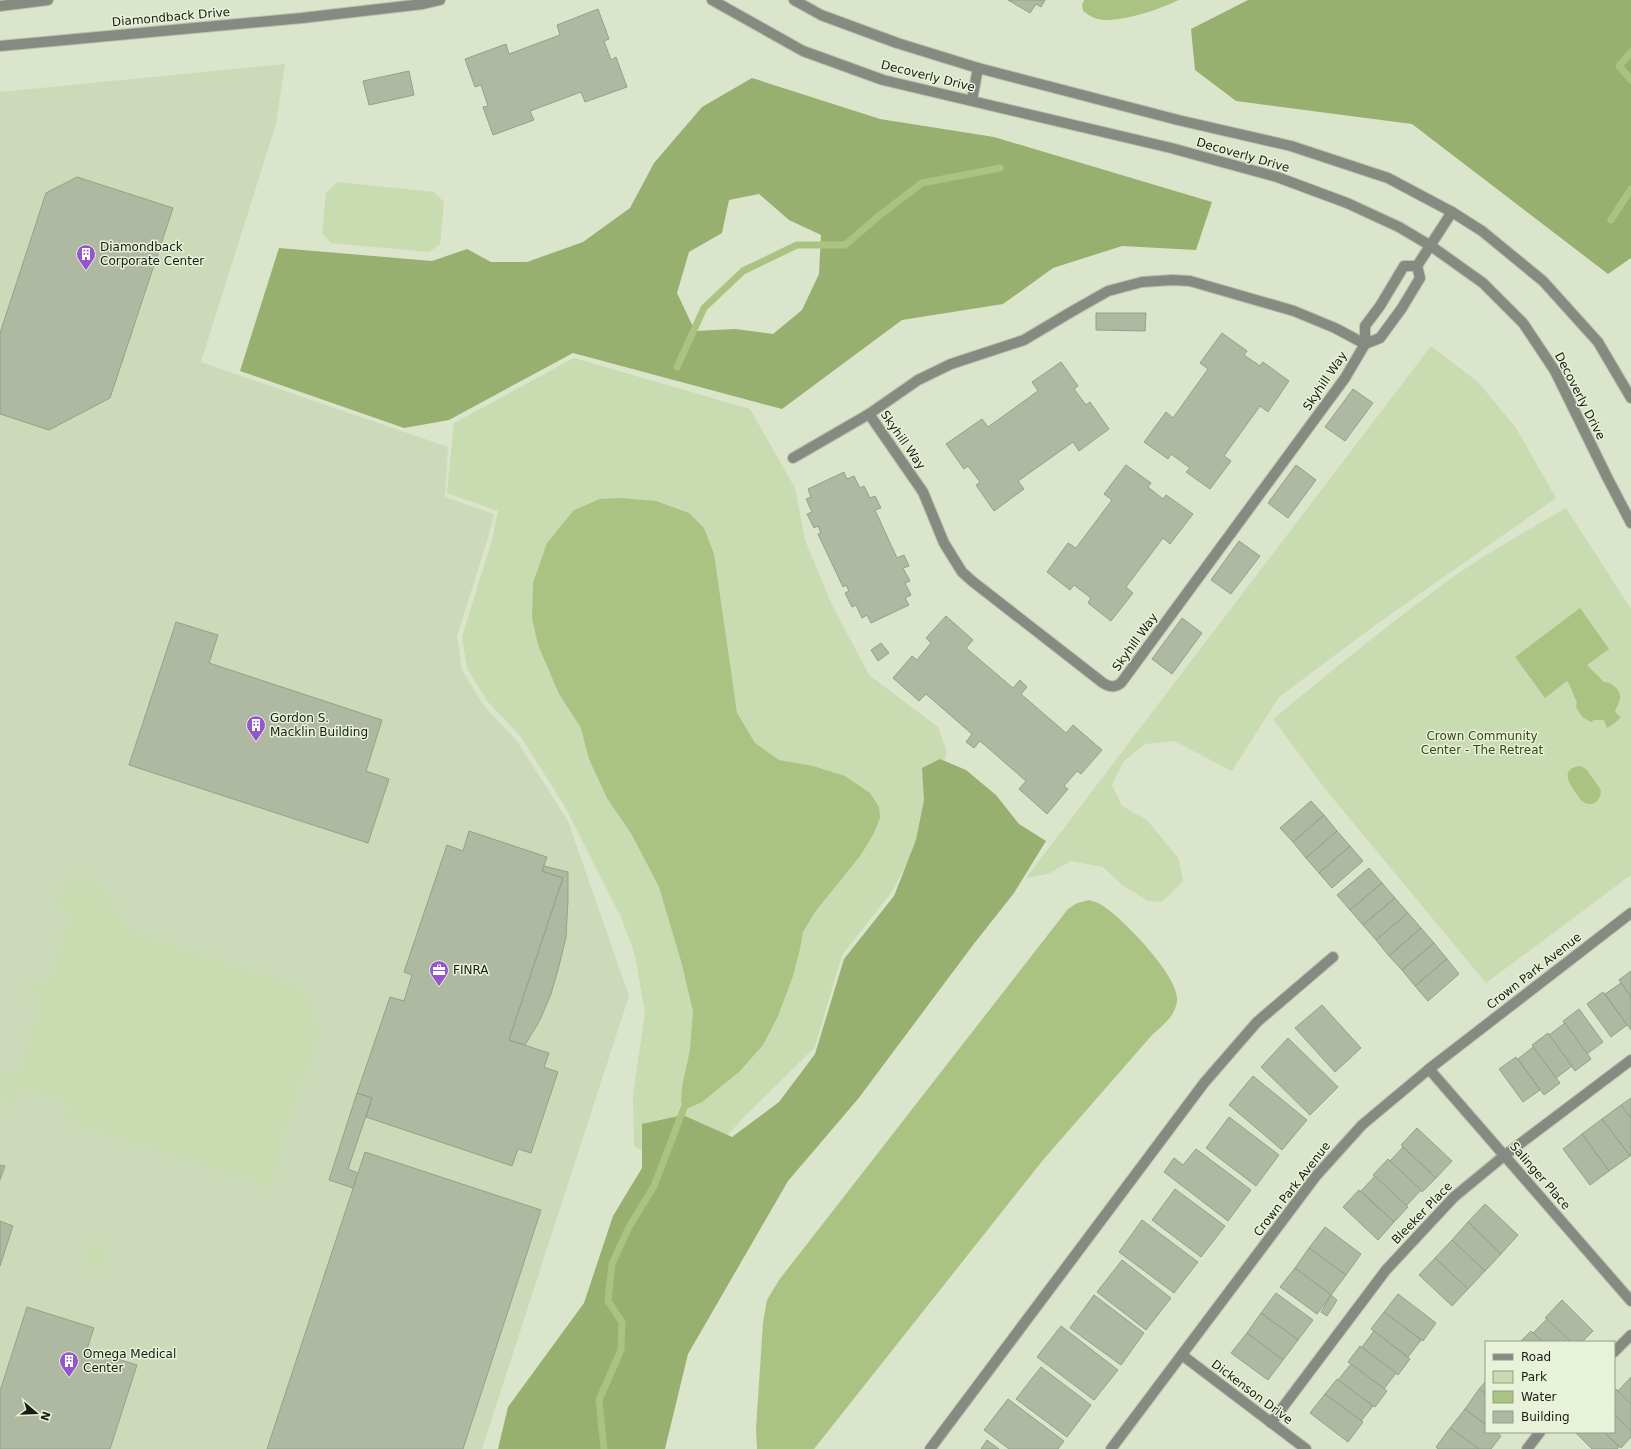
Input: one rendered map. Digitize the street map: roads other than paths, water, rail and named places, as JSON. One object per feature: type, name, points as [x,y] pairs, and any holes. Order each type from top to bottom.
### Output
[{"type":"street","points":[[0,6],[48,0]]},
{"type":"street","name":"Diamondback Drive","points":[[0,46],[302,18],[423,4],[440,0]]},
{"type":"street","name":"Decoverly Drive","points":[[712,0],[803,51],[883,80],[1172,148],[1277,177],[1347,203],[1399,227],[1430,246],[1483,283],[1523,323],[1555,371],[1608,480],[1631,523]]},
{"type":"street","name":"Decoverly Drive","points":[[794,0],[821,15],[897,43],[978,68],[1170,118],[1291,146],[1388,178],[1452,212],[1482,231],[1543,281],[1598,342],[1631,398]]},
{"type":"street","points":[[972,100],[978,68]]},
{"type":"street","points":[[1365,344],[1380,338],[1402,308],[1420,278],[1417,266],[1452,212]]},
{"type":"street","name":"Skyhill Way","points":[[869,414],[923,492],[944,543],[962,572],[972,582],[1097,678],[1112,687],[1121,683],[1345,378],[1365,344],[1365,326],[1389,292],[1404,266],[1417,266]]},
{"type":"street","name":"Skyhill Way","points":[[793,458],[869,414],[918,380],[951,364],[1024,340],[1108,291],[1142,282],[1190,281],[1248,297],[1294,311],[1335,328],[1365,344]]},
{"type":"street","name":"Crown Park Avenue","points":[[1111,1449],[1316,1176],[1362,1125],[1429,1069],[1631,913]]},
{"type":"street","points":[[930,1449],[1204,1083],[1257,1022],[1333,956]]},
{"type":"street","name":"Bleeker Place","points":[[1271,1423],[1386,1270],[1454,1197],[1505,1155],[1631,1060]]},
{"type":"street","name":"Salinger Place","points":[[1429,1069],[1631,1301]]},
{"type":"street","points":[[1615,1351],[1631,1335]]},
{"type":"street","name":"Dickenson Drive","points":[[1182,1355],[1306,1449]]},
{"type":"street","points":[[1527,1449],[1539,1433]]},
{"type":"water","points":[[1084,0],[1179,0],[1143,14],[1114,20],[1105,20],[1088,15],[1083,11],[1082,5]]},
{"type":"water","points":[[620,498],[656,501],[689,513],[704,528],[714,554],[737,713],[755,743],[779,760],[813,766],[845,776],[870,793],[879,807],[880,818],[873,835],[860,856],[815,912],[803,932],[793,976],[778,1016],[763,1045],[739,1072],[702,1102],[689,1108],[684,1108],[681,1102],[682,1087],[690,1050],[693,1011],[681,961],[659,887],[632,835],[607,798],[589,759],[581,728],[559,694],[538,645],[532,618],[533,583],[547,543],[574,510],[600,499]]},
{"type":"water","points":[[1580,608],[1609,649],[1587,665],[1604,682],[1615,687],[1620,695],[1620,701],[1615,712],[1621,717],[1607,728],[1604,720],[1594,720],[1591,722],[1582,717],[1576,707],[1577,702],[1567,681],[1545,698],[1515,657]]},
{"type":"water","points":[[1581,766],[1587,770],[1601,790],[1598,800],[1591,804],[1582,801],[1573,789],[1569,780],[1568,773],[1570,770],[1574,767]]},
{"type":"water","points":[[1089,900],[1100,904],[1109,910],[1134,933],[1160,963],[1176,991],[1177,1001],[1174,1012],[1152,1035],[1043,1160],[814,1449],[757,1449],[756,1429],[763,1322],[767,1300],[779,1280],[1068,909],[1077,903]]},
{"type":"waterway","points":[[1631,52],[1619,66],[1631,80]]},
{"type":"waterway","points":[[677,367],[704,308],[743,271],[797,245],[845,245],[880,215],[922,183],[1000,168]]},
{"type":"waterway","points":[[1611,220],[1631,189]]},
{"type":"waterway","points":[[604,1449],[599,1400],[621,1350],[622,1322],[608,1301],[612,1264],[629,1227],[654,1186],[684,1108]]},
{"type":"place","name":"Diamondback Corporate Center","points":[[86,271]]},
{"type":"place","name":"Gordon S. Macklin Building","points":[[256,742]]},
{"type":"place","name":"FINRA","points":[[439,987]]},
{"type":"place","name":"Omega Medical Center","points":[[69,1378]]},
{"type":"park label","name":"Crown Community Center - The Retreat","points":[[1482,743]]}]
